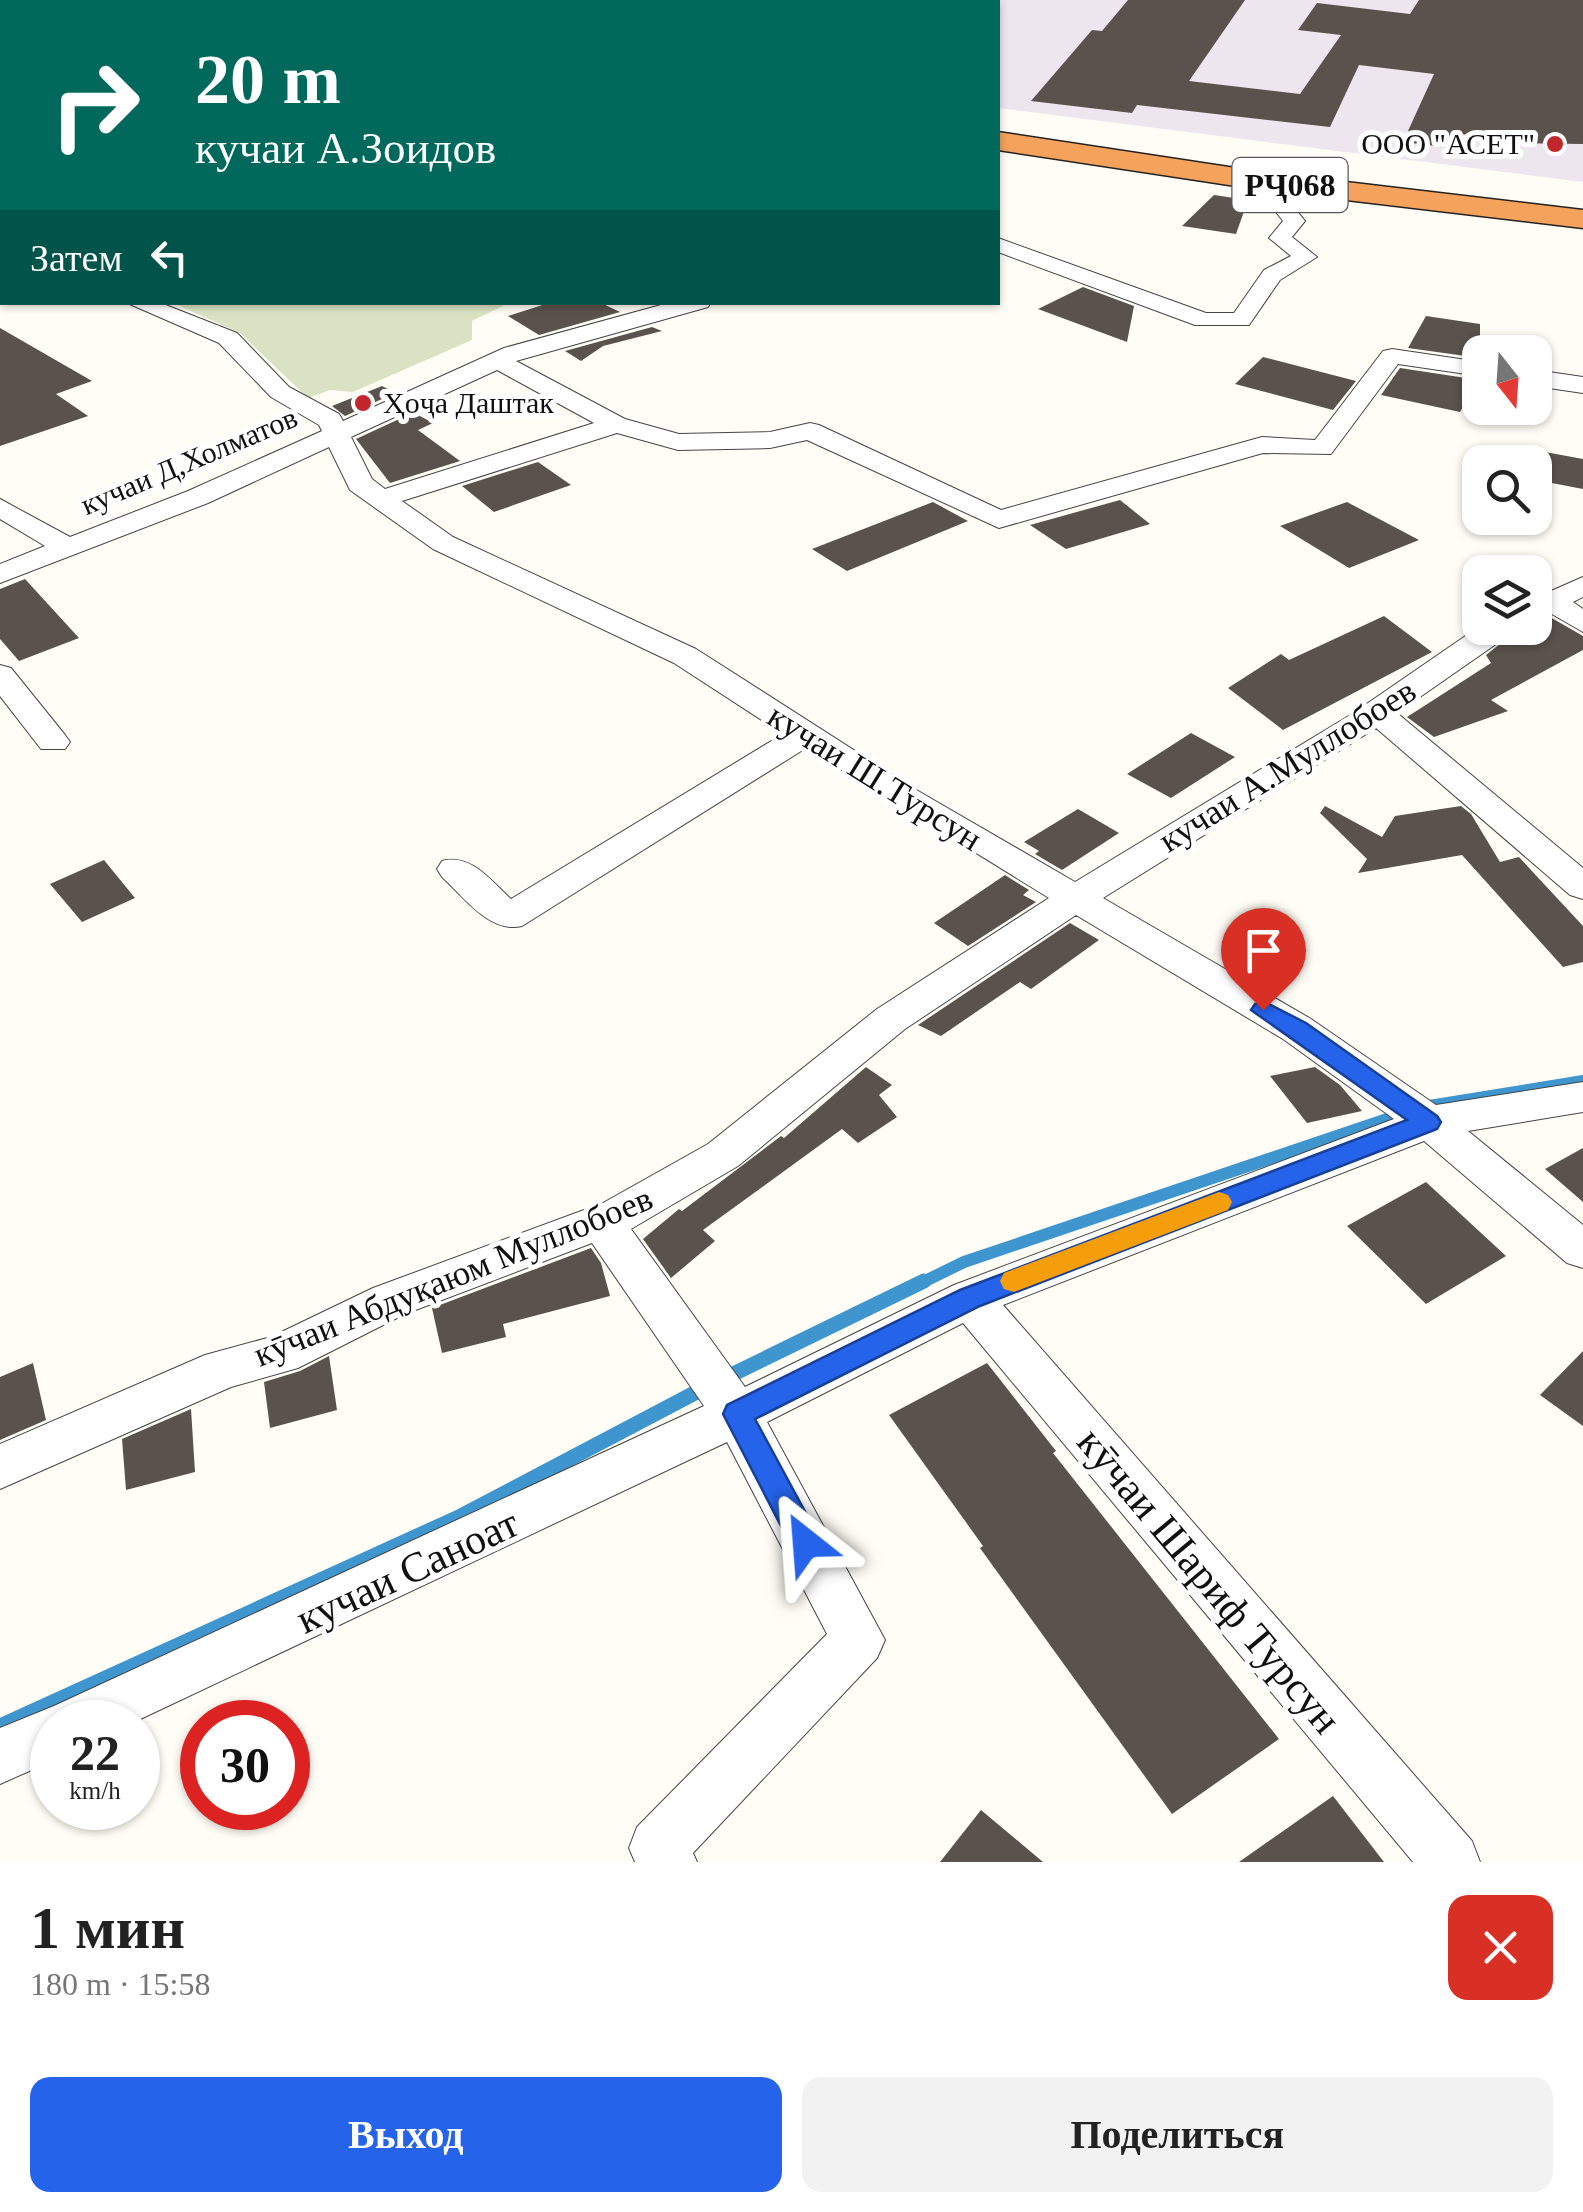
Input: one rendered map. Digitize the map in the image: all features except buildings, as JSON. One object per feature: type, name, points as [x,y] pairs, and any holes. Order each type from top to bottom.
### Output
[{"type":"highway","name":"РҶ068","points":[[1000,128],[1442,190],[1582,216]]},
{"type":"highway","name":"РҶ068","points":[[1000,141],[1262,181],[1582,216]]},
{"type":"street","points":[[1000,246],[1203,320],[1241,320],[1272,275],[1306,258],[1280,238],[1294,221],[1262,181]]},
{"type":"street","name":"кучаи Д,Холматов","points":[[144,305],[228,338],[280,392],[330,420],[337,434]]},
{"type":"street","name":"кучаи Д,Холматов","points":[[0,574],[198,497],[496,360],[689,305]]},
{"type":"street","points":[[496,360],[616,425],[678,442],[770,440],[810,431],[999,520],[1262,445],[1322,448],[1392,356],[1462,366]]},
{"type":"street","points":[[1552,380],[1583,385]]},
{"type":"street","points":[[381,499],[616,425]]},
{"type":"street","name":"кучаи Ш.Турсун","points":[[337,434],[360,484],[443,544],[685,656],[1074,899],[1298,1029],[1418,1115]]},
{"type":"street","name":"кучаи Д,Холматов","points":[[0,507],[66,548]]},
{"type":"street","points":[[1552,601],[1583,586]]},
{"type":"street","points":[[1552,609],[1583,623]]},
{"type":"street","name":"кучаи А.Муллобоев","points":[[1074,899],[1377,712],[1474,645]]},
{"type":"street","points":[[0,676],[52,742]]},
{"type":"street","points":[[1377,712],[1583,887]]},
{"type":"street","points":[[455,869],[510,917],[806,734]]},
{"type":"street","name":"кӯчаи Абдуқаюм Муллобоев","points":[[0,1467],[222,1369],[281,1354],[389,1301],[601,1221],[724,1156],[892,1019],[1074,899]]},
{"type":"street","name":"кучаи Саноат","points":[[118,1700],[723,1393],[970,1298],[1418,1115],[1583,1097]]},
{"type":"street","points":[[1418,1115],[1583,1250]]},
{"type":"street","points":[[601,1221],[723,1393],[858,1640],[657,1857]]},
{"type":"street","name":"кӯчаи Шариф Турсун","points":[[970,1298],[1451,1862]]},
{"type":"street","points":[[0,1756],[30,1742]]},
{"type":"shaded area","points":[[1000,0],[1583,0],[1583,182],[1000,108]]},
{"type":"green space","points":[[177,305],[505,305],[472,321],[472,340],[353,392],[330,390],[308,398],[240,333]]},
{"type":"waterway","points":[[1423,1107],[1583,1081]]},
{"type":"waterway","points":[[919,1284],[964,1262],[1405,1113]]},
{"type":"waterway","points":[[725,1378],[924,1281]]},
{"type":"waterway","points":[[0,1726],[461,1516],[708,1386]]},
{"type":"slow traffic","points":[[1014,1281],[1219,1202]]},
{"type":"place","name":"ООО \"АСЕТ\"","points":[[1555,144]]},
{"type":"place","name":"Ҳоҷа Даштак","points":[[363,403]]},
{"type":"route","points":[[806,1543],[737,1414],[970,1298],[1428,1122],[1298,1029],[1263,1010]]}]
